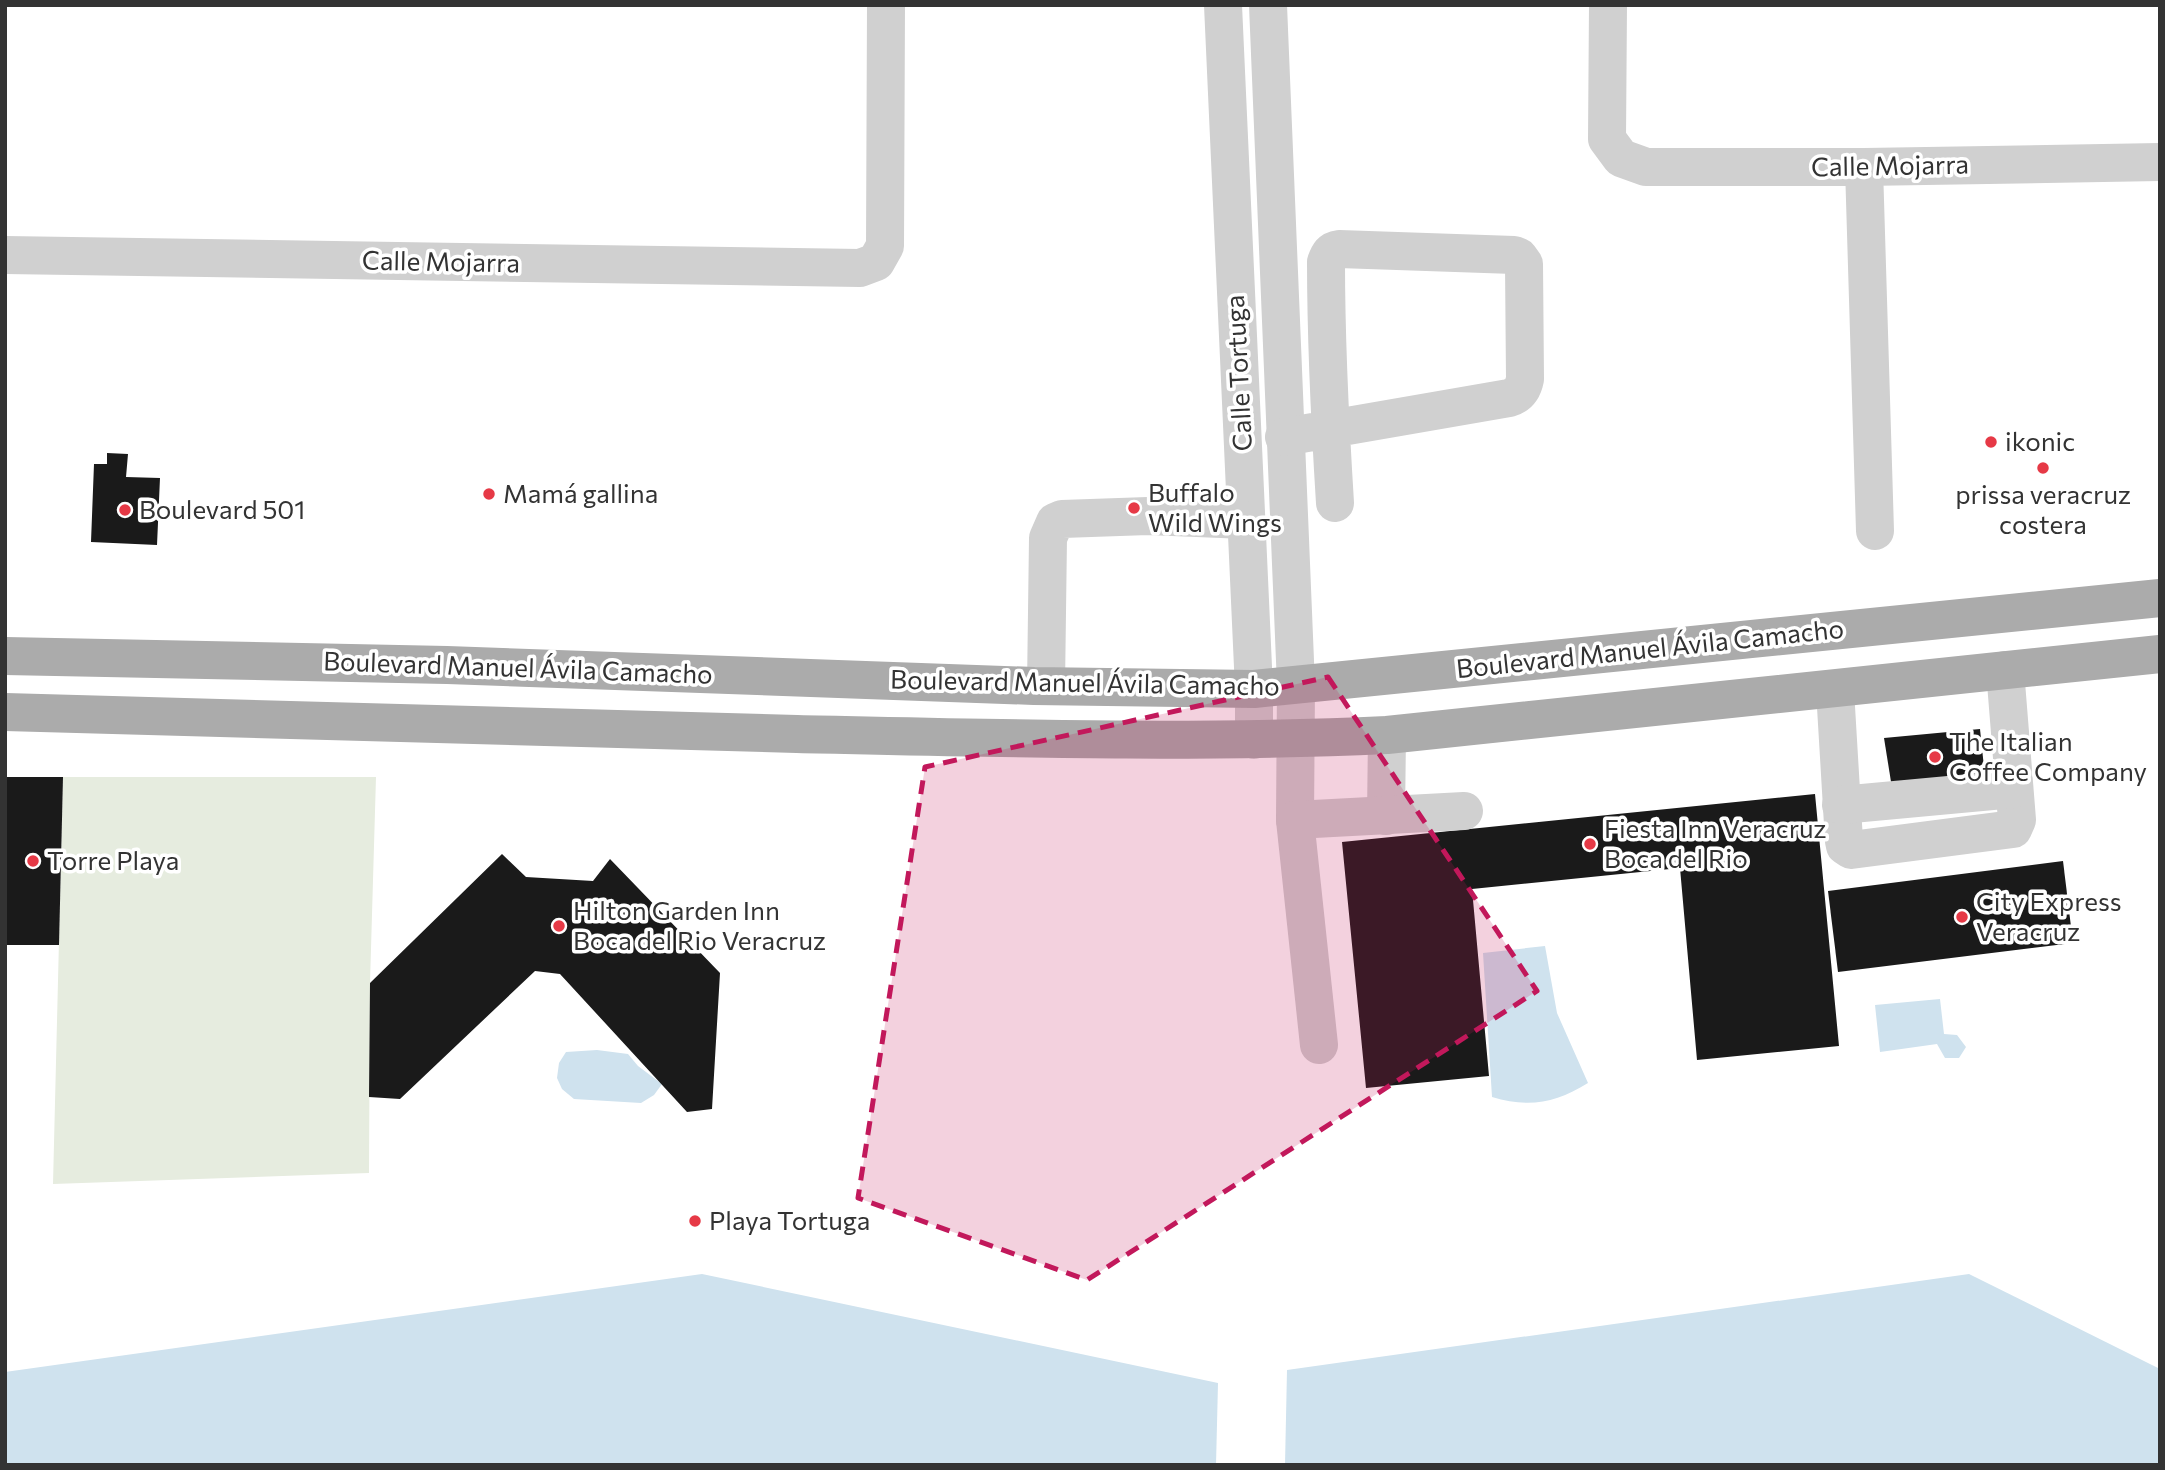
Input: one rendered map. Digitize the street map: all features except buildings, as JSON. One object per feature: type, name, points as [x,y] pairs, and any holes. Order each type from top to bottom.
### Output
[{"type":"main road","name":"Boulevard Manuel Ávila Camacho","points":[[5,656],[461,665],[1046,686],[1254,689],[2160,598]]},
{"type":"main road","name":"Boulevard Manuel Ávila Camacho","points":[[5,712],[517,728],[1136,741],[1297,740],[1387,735],[2160,654]]},
{"type":"street","name":"Calle Mojarra","points":[[5,255],[860,268],[876,262],[885,246],[886,5]]},
{"type":"street","name":"Calle Tortuga","points":[[1223,5],[1254,689],[1254,740]]},
{"type":"street","name":"Calle Tortuga","points":[[1268,5],[1296,685],[1295,820],[1319,1045]]},
{"type":"street","name":"Calle Mojarra","points":[[1608,5],[1607,139],[1621,158],[1646,167],[1864,167],[2160,162]]},
{"type":"street","points":[[1864,167],[1875,531]]},
{"type":"street","points":[[1284,437],[1331,428],[1510,398],[1520,392],[1525,379],[1524,264],[1519,257],[1334,250],[1326,262],[1326,332],[1331,428],[1335,503]]},
{"type":"street","points":[[1238,339],[1326,332]]},
{"type":"street","points":[[1046,686],[1048,538],[1055,522],[1062,519],[1148,516],[1246,520]]},
{"type":"street","points":[[1835,690],[1844,841],[1845,846],[1851,850],[2013,829],[2017,820],[2005,670]]},
{"type":"street","points":[[1386,816],[1387,735]]},
{"type":"street","points":[[1295,820],[1464,811]]},
{"type":"highlighted area","points":[[1328,677],[1537,991],[1087,1280],[858,1198],[925,767]]},
{"type":"shaded area","points":[[63,777],[376,777],[370,983],[369,1173],[53,1184]]},
{"type":"water","points":[[1545,946],[1557,1013],[1588,1083],[1565,1095],[1542,1102],[1518,1102],[1492,1097],[1483,953]]},
{"type":"water","points":[[1940,999],[1944,1034],[1957,1035],[1966,1047],[1959,1058],[1945,1058],[1937,1044],[1880,1052],[1875,1005]]},
{"type":"water","points":[[597,1050],[628,1054],[638,1066],[662,1084],[654,1095],[641,1103],[574,1099],[562,1089],[557,1078],[559,1063],[566,1052]]},
{"type":"water","points":[[702,1274],[1218,1383],[1216,1465],[5,1465],[5,1372]]},
{"type":"water","points":[[1969,1274],[2160,1369],[2160,1465],[1285,1465],[1287,1370]]},
{"type":"place","name":"ikonic","points":[[1991,442]]},
{"type":"place","name":"prissa veracruz costera","points":[[2043,468]]},
{"type":"place","name":"Mamá gallina","points":[[489,494]]},
{"type":"place","name":"Buffalo Wild Wings","points":[[1134,508]]},
{"type":"place","name":"Boulevard 501","points":[[125,510]]},
{"type":"place","name":"The Italian Coffee Company","points":[[1935,757]]},
{"type":"place","name":"Fiesta Inn Veracruz Boca del Rio","points":[[1590,844]]},
{"type":"place","name":"Torre Playa","points":[[33,861]]},
{"type":"place","name":"City Express Veracruz","points":[[1962,917]]},
{"type":"place","name":"Hilton Garden Inn Boca del Rio Veracruz","points":[[559,926]]},
{"type":"place","name":"Playa Tortuga","points":[[695,1221]]}]
